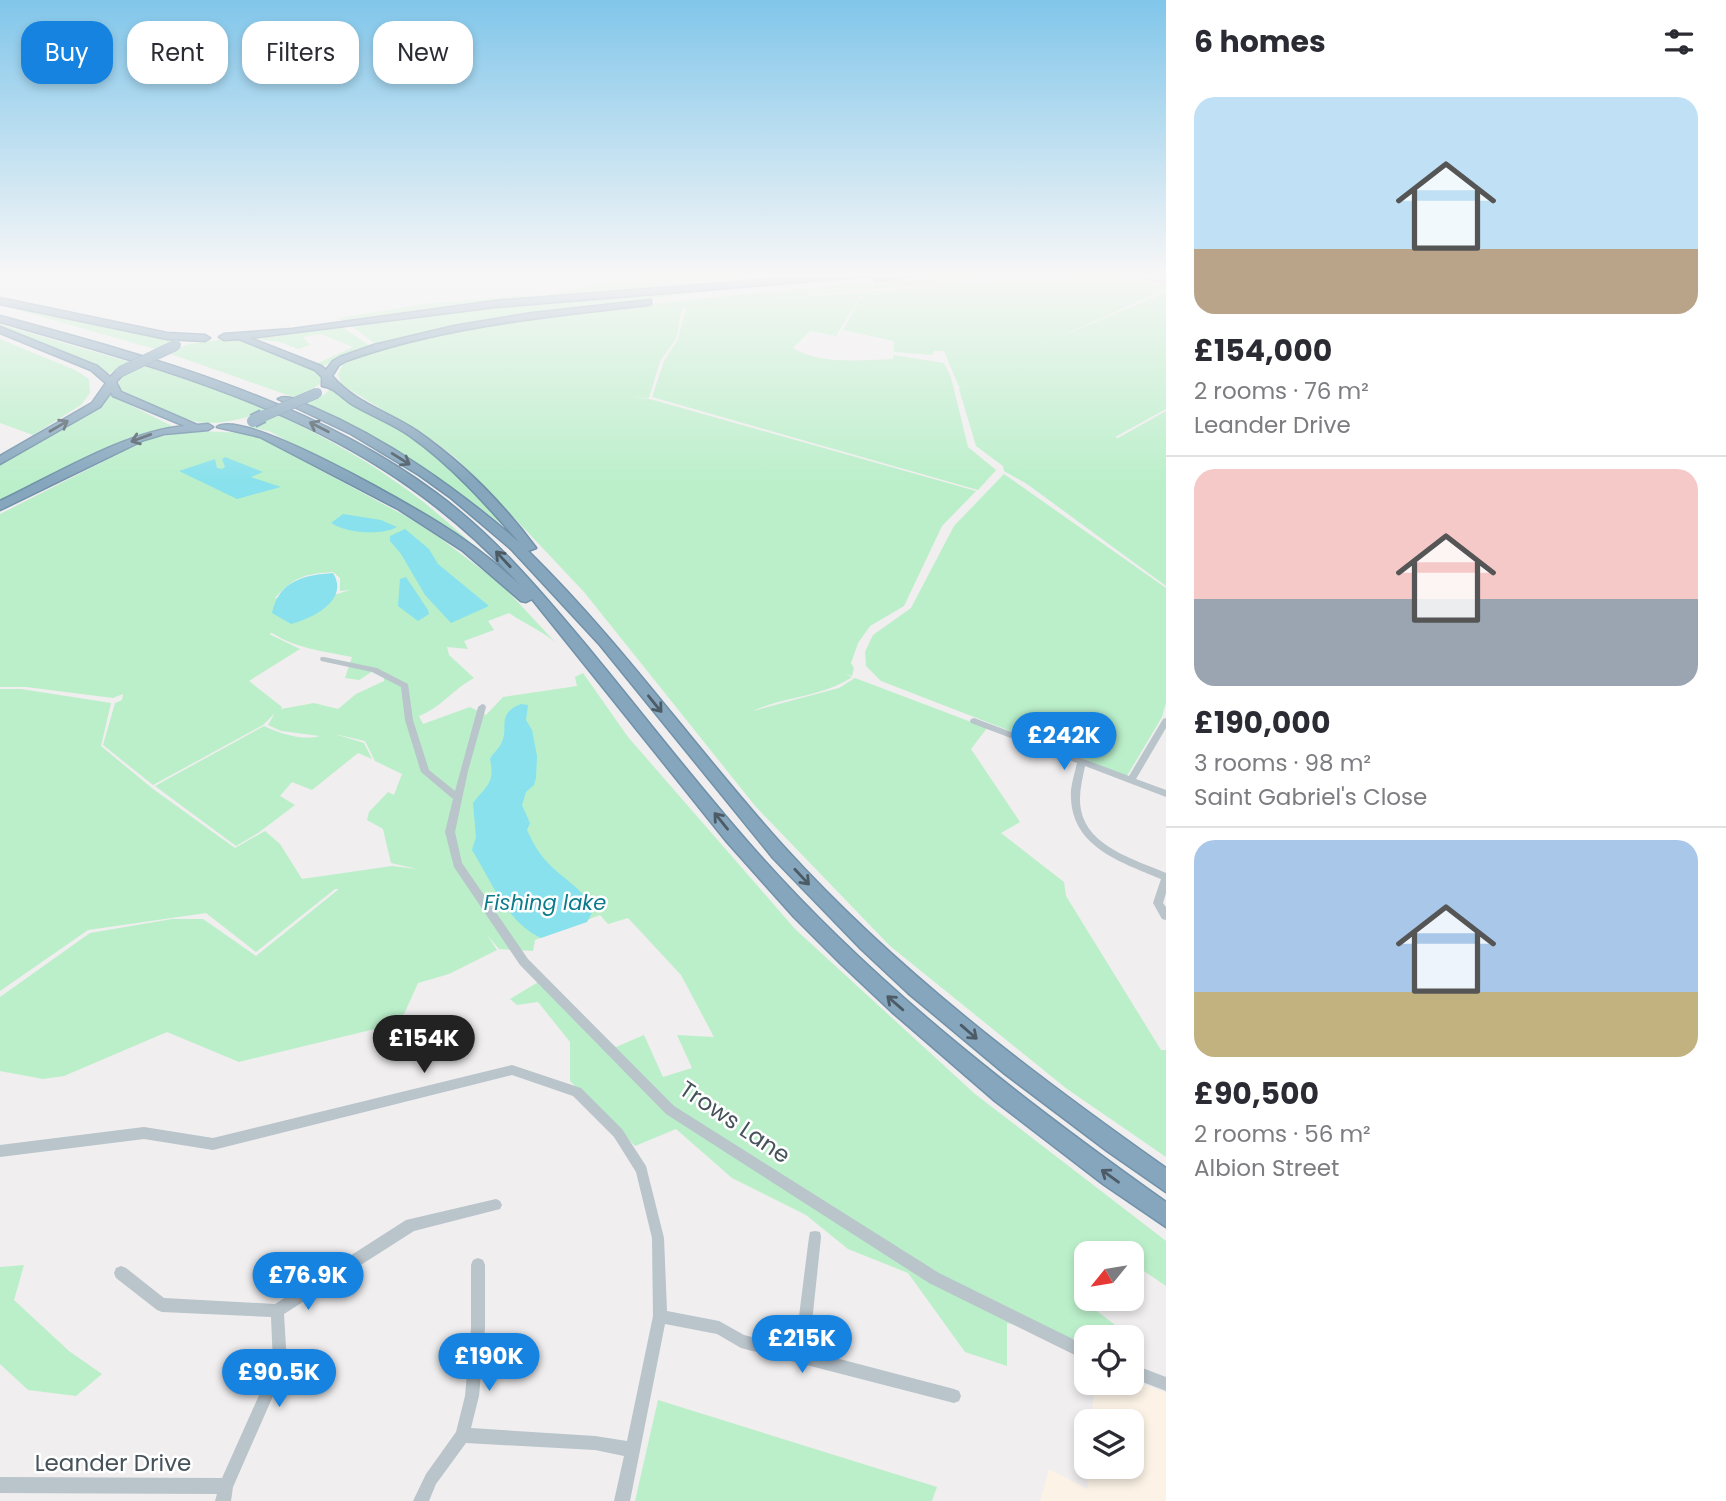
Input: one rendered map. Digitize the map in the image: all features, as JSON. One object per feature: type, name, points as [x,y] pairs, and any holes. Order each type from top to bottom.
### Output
[{"type":"highway","points":[[32,343],[94,368],[111,383],[115,392],[131,400],[182,422],[249,430],[268,437],[405,509],[479,556],[522,594],[642,723]]},
{"type":"highway","points":[[82,343],[218,383],[308,422],[380,461],[431,496],[494,549],[542,601],[754,861],[810,921],[875,984],[968,1066],[1034,1119],[1166,1216]]},
{"type":"highway","points":[[111,343],[228,378],[307,408],[368,439],[436,482],[506,537],[543,572],[779,853],[832,908],[898,971],[989,1050],[1166,1181]]},
{"type":"highway","points":[[0,461],[96,405],[120,372],[184,343]]},
{"type":"highway","points":[[255,343],[318,368],[340,391],[410,431],[470,481],[579,605],[612,651]]},
{"type":"highway","points":[[0,506],[140,438],[163,431],[253,421],[317,393],[327,384],[327,377],[339,360],[400,343]]},
{"type":"street","points":[[324,659],[374,670],[405,686],[409,720],[425,772],[458,798]]},
{"type":"street","name":"Trows Lane","points":[[482,707],[450,832],[457,864],[524,962],[670,1110],[934,1278],[1074,1348]]},
{"type":"street","points":[[974,721],[1166,794]]},
{"type":"street","points":[[1131,780],[1166,721]]},
{"type":"street","points":[[1082,763],[1074,789],[1082,828],[1098,847],[1166,877],[1158,903],[1166,916]]},
{"type":"street","points":[[0,1151],[144,1133],[213,1144],[512,1070],[577,1092],[618,1133],[642,1170],[658,1238],[660,1316],[622,1501]]},
{"type":"street","points":[[121,1273],[162,1305],[277,1311],[411,1225],[496,1205]]},
{"type":"street","points":[[801,1356],[815,1237]]},
{"type":"street","points":[[421,1501],[431,1479],[462,1435],[473,1382],[478,1328],[478,1265]]},
{"type":"street","points":[[225,1494],[279,1364],[277,1311]]},
{"type":"street","points":[[660,1316],[719,1328],[741,1341],[954,1396]]},
{"type":"street","points":[[1144,1376],[1166,1384]]},
{"type":"street","points":[[462,1435],[595,1443],[633,1450]]},
{"type":"street","name":"Leander Drive","points":[[0,1485],[225,1494]]},
{"type":"shaded area","points":[[1144,1385],[1166,1393],[1166,1501],[1040,1501],[1049,1469],[1087,1489],[1088,1479],[1144,1479],[1144,1409],[1093,1409],[1093,1395],[1144,1395]]},
{"type":"green space","points":[[0,343],[10,343],[75,370],[89,379],[90,393],[81,405],[33,435],[0,423]]},
{"type":"green space","points":[[39,343],[65,343],[129,362],[108,374]]},
{"type":"green space","points":[[134,343],[170,343],[155,349]]},
{"type":"green space","points":[[245,343],[311,369],[321,375],[320,384],[296,398],[168,353],[189,344]]},
{"type":"green space","points":[[283,343],[310,345],[298,349]]},
{"type":"green space","points":[[343,343],[366,343],[372,347],[338,357],[324,366],[318,363],[353,347]]},
{"type":"green space","points":[[407,343],[673,343],[660,361],[649,398],[631,397],[650,399],[976,491],[942,526],[904,606],[870,626],[858,643],[851,663],[854,668],[852,676],[845,674],[852,677],[829,689],[753,711],[839,688],[855,678],[987,728],[971,749],[1020,822],[1001,833],[1064,882],[1066,896],[1161,1050],[1166,1050],[1166,1157],[1067,1089],[890,946],[756,807],[584,592],[505,508],[456,458],[434,441],[342,385],[338,375],[344,362]]},
{"type":"green space","points":[[675,343],[798,343],[793,348],[828,359],[893,359],[893,355],[944,363],[951,377],[968,447],[996,470],[978,490],[652,397],[664,361]]},
{"type":"green space","points":[[894,343],[1166,343],[1166,409],[1115,437],[1118,438],[1166,411],[1166,586],[1027,484],[1004,471],[1003,466],[976,446],[959,389],[961,387],[944,351],[934,351],[932,355],[894,352]]},
{"type":"green space","points":[[141,365],[218,390],[268,411],[216,423],[198,422],[176,415],[119,389],[119,379]]},
{"type":"green space","points":[[331,388],[402,429],[443,461],[514,534],[390,446],[307,403]]},
{"type":"green space","points":[[110,395],[174,427],[128,438],[0,503],[0,464],[87,414]]},
{"type":"green space","points":[[280,415],[380,471],[447,522],[498,567],[428,516],[269,431],[248,427]]},
{"type":"green space","points":[[195,431],[251,433],[409,518],[440,538],[503,586],[555,642],[509,613],[488,621],[494,630],[464,641],[468,649],[447,647],[449,655],[474,678],[419,716],[423,724],[470,707],[486,715],[503,697],[577,686],[575,677],[583,673],[628,737],[795,929],[975,1094],[1166,1241],[1166,1286],[1144,1271],[1144,1241],[1074,1241],[1074,1311],[1097,1311],[1115,1325],[1074,1325],[1074,1339],[1007,1323],[1007,1366],[965,1352],[908,1273],[848,1249],[806,1215],[732,1178],[676,1129],[635,1146],[570,1081],[570,1042],[538,1002],[517,1005],[510,999],[540,981],[616,1047],[644,1035],[663,1077],[692,1068],[677,1035],[714,1037],[681,975],[628,918],[608,924],[600,915],[535,940],[533,951],[499,949],[487,935],[497,950],[449,974],[418,983],[404,1014],[383,1027],[239,1062],[167,1032],[64,1076],[43,1079],[0,1071],[0,997],[90,933],[172,919],[203,919],[256,956],[339,889],[335,889],[256,952],[206,913],[88,930],[0,991],[0,689],[21,689],[111,703],[101,746],[153,789],[235,848],[265,831],[280,844],[302,879],[392,866],[417,869],[391,863],[383,829],[367,820],[369,812],[388,792],[394,795],[402,774],[375,761],[365,741],[335,734],[364,743],[372,759],[358,753],[312,790],[292,782],[280,796],[295,805],[236,846],[155,786],[264,726],[292,736],[320,736],[281,731],[268,725],[275,713],[263,725],[153,785],[103,745],[115,703],[122,700],[123,694],[113,698],[26,687],[0,687],[0,514],[150,438]],"holes":[[[333,572],[340,578],[340,591],[350,590],[337,594],[275,598],[300,578]],[[269,634],[301,646],[352,657],[345,678],[359,680],[376,669],[384,672],[384,681],[356,694],[338,709],[314,703],[281,709],[282,707],[249,681],[300,649]]]},
{"type":"green space","points":[[1004,474],[1166,588],[1166,702],[1162,717],[1127,776],[881,681],[866,666],[865,652],[873,635],[911,608],[954,526]]},
{"type":"green space","points":[[24,1265],[14,1300],[69,1351],[102,1374],[76,1396],[28,1390],[0,1364],[0,1267]]},
{"type":"green space","points":[[658,1400],[937,1487],[932,1501],[635,1501]]},
{"type":"water","points":[[225,457],[263,472],[251,477],[281,487],[237,499],[179,471],[215,459],[217,468],[222,469],[225,467],[222,459]]},
{"type":"water","points":[[343,514],[381,520],[397,527],[382,532],[364,532],[345,529],[331,523]]},
{"type":"water","points":[[405,529],[429,549],[438,564],[489,606],[451,623],[425,595],[401,554],[390,541],[390,536]]},
{"type":"water","points":[[333,573],[337,592],[333,600],[318,613],[291,624],[272,613],[275,602],[287,586],[313,575]]},
{"type":"water","points":[[406,577],[428,610],[429,614],[418,621],[398,606],[400,579]]},
{"type":"water","name":"Fishing lake","points":[[521,704],[528,705],[526,720],[532,730],[537,756],[534,785],[526,792],[522,805],[530,823],[527,830],[542,856],[586,898],[592,913],[587,922],[541,938],[518,922],[509,911],[472,850],[476,837],[473,803],[491,779],[490,759],[500,746],[508,712]]}]
